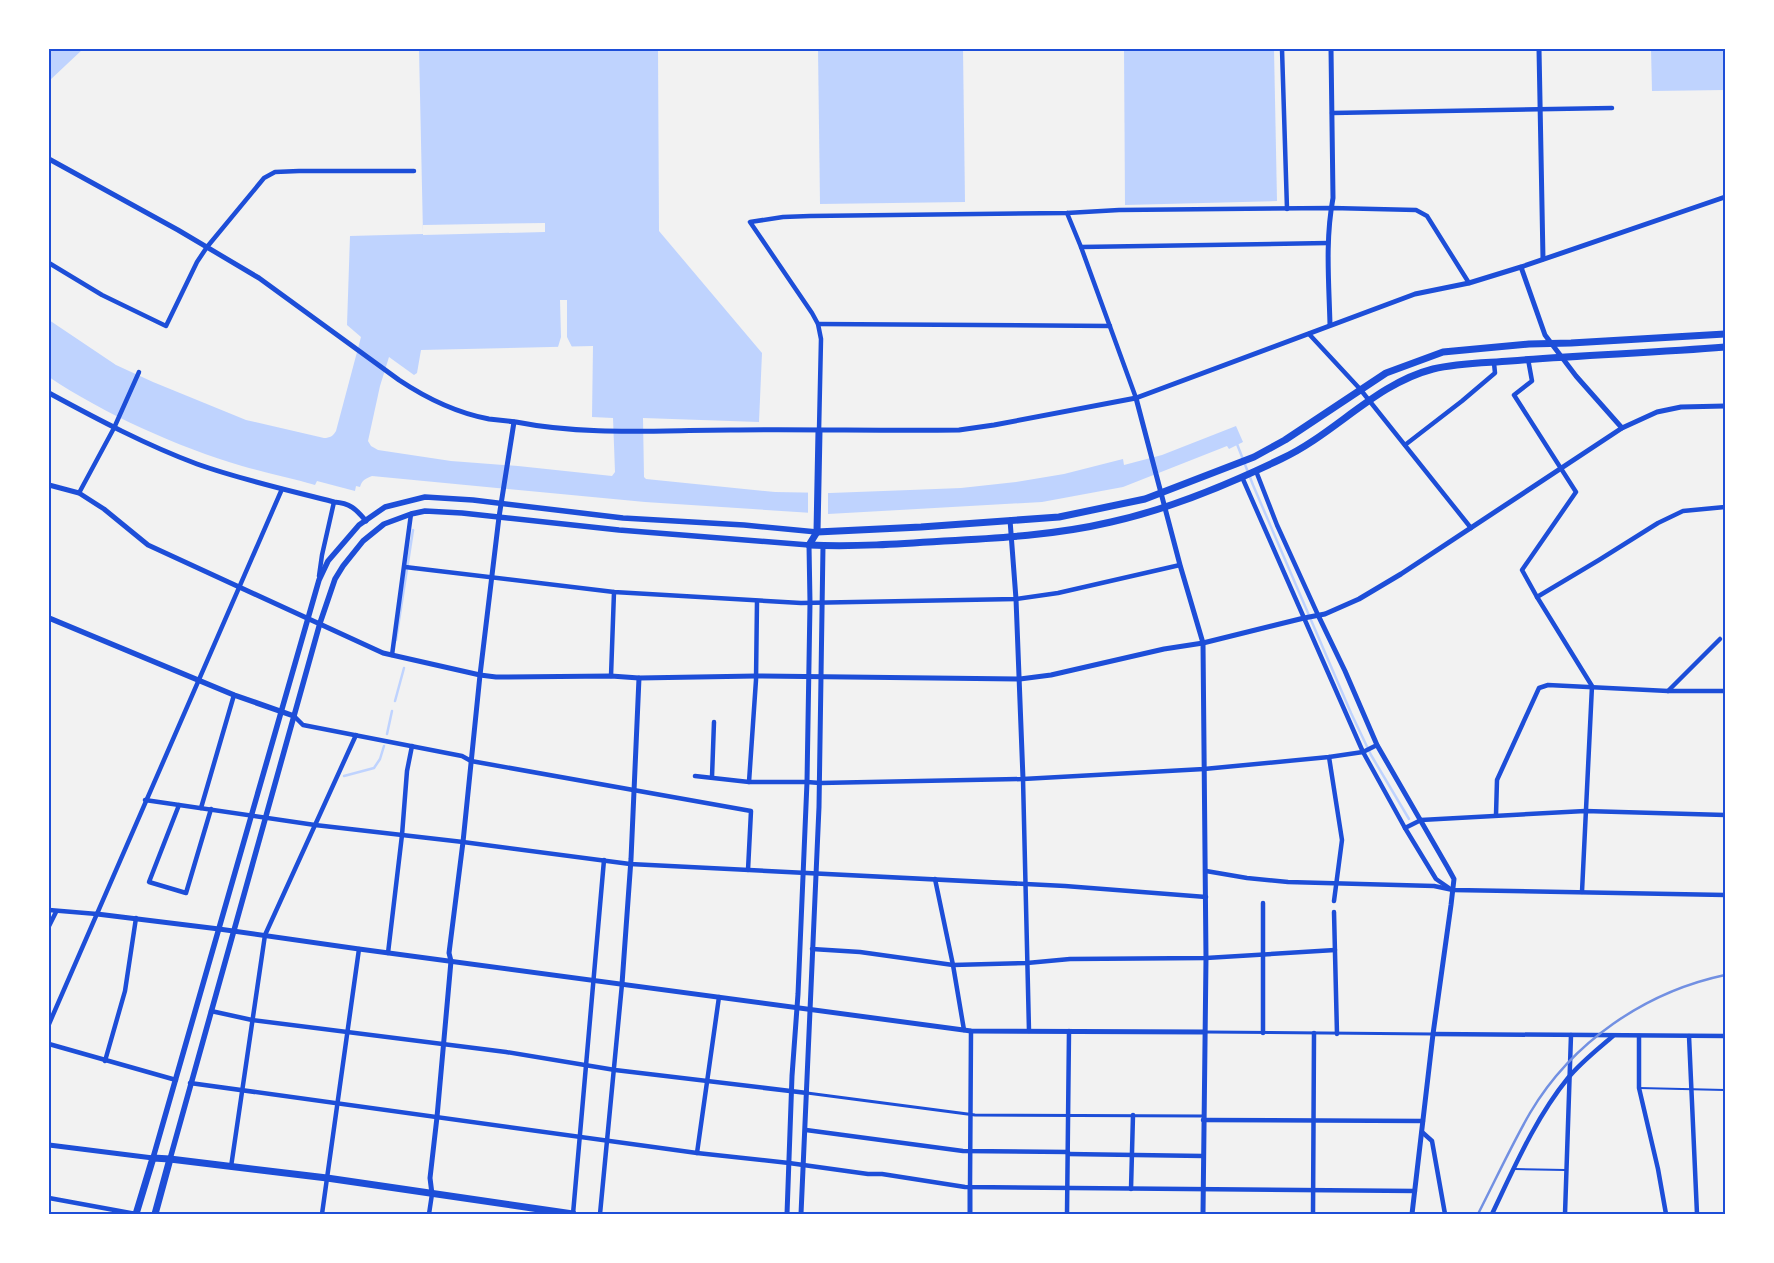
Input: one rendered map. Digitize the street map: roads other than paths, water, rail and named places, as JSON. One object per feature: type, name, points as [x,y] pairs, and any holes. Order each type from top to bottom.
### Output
[{"type":"main road","points":[[136,1214],[319,580],[328,561],[353,532],[386,507],[425,497],[473,500],[623,518],[744,525],[817,532],[1059,517],[1145,499],[1254,457],[1285,440],[1386,373],[1443,352],[1725,334]]},
{"type":"main road","points":[[155,1214],[320,623],[335,579],[343,566],[363,540],[384,524],[425,511],[462,512],[619,530],[823,546],[1010,538],[1110,523],[1165,506],[1242,477],[1306,445],[1369,400],[1406,379],[1433,369],[1464,364],[1561,356],[1725,347]]},
{"type":"main road","points":[[819,431],[817,532],[823,546]]},
{"type":"main road","points":[[810,545],[817,532]]},
{"type":"main road","points":[[49,618],[234,695],[294,716]]},
{"type":"main road","points":[[153,1158],[327,1178],[573,1214]]},
{"type":"street","points":[[1282,49],[1287,209]]},
{"type":"street","points":[[1330,325],[1328,243],[1334,198],[1331,49]]},
{"type":"street","points":[[1539,49],[1543,259]]},
{"type":"street","points":[[1332,113],[1612,108]]},
{"type":"street","points":[[49,159],[259,278],[416,391],[451,408],[488,418],[562,430],[604,431],[959,430],[1136,398],[1415,294],[1469,283],[1725,197]]},
{"type":"street","points":[[49,263],[102,295],[166,326],[197,262],[207,247],[264,178],[275,172],[414,171]]},
{"type":"street","points":[[819,431],[821,339],[818,324],[750,222],[783,217],[1067,213],[1119,210],[1332,208],[1416,210],[1427,216],[1469,283]]},
{"type":"street","points":[[1067,213],[1136,398],[1180,565],[1203,643],[1206,871],[1203,1214]]},
{"type":"street","points":[[1081,247],[1328,243]]},
{"type":"street","points":[[1520,267],[1545,334],[1551,344],[1622,428]]},
{"type":"street","points":[[818,324],[1110,326]]},
{"type":"street","points":[[1309,334],[1360,389],[1471,528]]},
{"type":"street","points":[[1528,360],[1532,381],[1514,395],[1576,492],[1522,570],[1592,686],[1582,892]]},
{"type":"street","points":[[1405,445],[1495,373],[1494,362]]},
{"type":"street","points":[[79,493],[114,428],[140,372]]},
{"type":"street","points":[[49,392],[114,428],[196,464],[240,478],[353,506],[366,521]]},
{"type":"street","points":[[49,485],[79,493],[104,509],[148,545],[383,653],[480,675],[496,677],[611,676],[639,678],[756,676],[1020,678],[1051,675],[1164,649],[1203,643],[1330,613],[1366,595],[1622,428],[1657,412],[1680,407],[1725,406]]},
{"type":"street","points":[[429,1214],[432,1194],[430,1178],[451,961],[449,953],[464,842],[480,675],[499,517],[514,422]]},
{"type":"street","points":[[1256,471],[1315,616],[1342,665],[1377,745],[1418,821],[1454,879],[1432,1034],[1412,1214]]},
{"type":"street","points":[[1242,477],[1363,752],[1436,879],[1452,890]]},
{"type":"street","points":[[49,1024],[282,488]]},
{"type":"street","points":[[319,580],[322,554],[334,502]]},
{"type":"street","points":[[1537,597],[1666,519],[1683,511],[1725,507]]},
{"type":"street","points":[[392,655],[411,514]]},
{"type":"street","points":[[1010,520],[1020,678],[1029,1031]]},
{"type":"street","points":[[787,1214],[803,873],[809,677],[810,545]]},
{"type":"street","points":[[801,1214],[820,783],[823,546]]},
{"type":"street","points":[[405,567],[614,592],[822,603],[1016,599],[1058,593],[1180,565]]},
{"type":"street","points":[[611,676],[614,592]]},
{"type":"street","points":[[749,782],[756,676],[757,601]]},
{"type":"street","points":[[1668,690],[1720,639]]},
{"type":"street","points":[[600,1214],[622,984],[639,678]]},
{"type":"street","points":[[1496,815],[1497,780],[1538,688],[1548,685],[1725,691]]},
{"type":"street","points":[[201,808],[234,695]]},
{"type":"street","points":[[294,716],[303,724],[462,756],[472,761],[751,811],[748,870]]},
{"type":"street","points":[[712,777],[714,722]]},
{"type":"street","points":[[231,1167],[265,935],[356,735]]},
{"type":"street","points":[[695,776],[749,782],[820,783],[1023,779],[1204,769],[1328,757],[1363,752],[1377,745]]},
{"type":"street","points":[[388,953],[402,834],[407,771],[412,746]]},
{"type":"street","points":[[1328,757],[1342,840],[1334,901]]},
{"type":"street","points":[[145,800],[315,825],[402,834],[630,864],[1025,884],[1206,897]]},
{"type":"street","points":[[179,805],[148,882],[186,893],[211,809]]},
{"type":"street","points":[[1407,827],[1418,821],[1585,811],[1725,815]]},
{"type":"street","points":[[573,1214],[604,860]]},
{"type":"street","points":[[1206,871],[1246,878],[1288,882],[1434,886],[1452,890],[1725,895]]},
{"type":"street","points":[[935,879],[954,965],[964,1030]]},
{"type":"street","points":[[1263,903],[1264,1033]]},
{"type":"street","points":[[49,910],[136,918],[971,1031],[1725,1036]]},
{"type":"street","points":[[49,926],[56,912]]},
{"type":"street","points":[[1334,912],[1337,1034]]},
{"type":"street","points":[[105,1061],[125,991],[136,918]]},
{"type":"street","points":[[322,1214],[359,949]]},
{"type":"street","points":[[812,949],[860,952],[954,965],[1027,963],[1070,959],[1206,958],[1335,950]]},
{"type":"street","points":[[697,1153],[719,997]]},
{"type":"street","points":[[211,1012],[252,1020],[444,1044],[615,1070],[792,1090],[972,1115],[1133,1115],[1203,1118],[1423,1121]]},
{"type":"street","points":[[970,1214],[971,1031]]},
{"type":"street","points":[[1067,1214],[1069,1031]]},
{"type":"street","points":[[1312,1214],[1314,1033]]},
{"type":"street","points":[[1564,1214],[1571,1035]]},
{"type":"street","points":[[1492,1214],[1537,1125],[1569,1078],[1613,1036]]},
{"type":"street","points":[[1639,1036],[1639,1088],[1658,1169],[1666,1214]]},
{"type":"street","points":[[1689,1036],[1697,1214]]},
{"type":"street","points":[[49,1044],[176,1080]]},
{"type":"street","points":[[190,1084],[697,1153],[868,1174],[882,1174],[970,1188],[1415,1191]]},
{"type":"street","points":[[1131,1189],[1133,1115]]},
{"type":"street","points":[[806,1130],[970,1151],[1203,1156]]},
{"type":"street","points":[[1422,1132],[1432,1141],[1445,1214]]},
{"type":"street","points":[[49,1145],[153,1158]]},
{"type":"street","points":[[49,1198],[136,1214]]},
{"type":"lane","points":[[1639,1088],[1725,1090]]},
{"type":"lane","points":[[1515,1169],[1566,1170]]},
{"type":"water","points":[[49,49],[83,49],[49,81]]},
{"type":"water","points":[[419,49],[658,49],[659,231],[762,353],[759,422],[643,418],[644,477],[646,479],[775,492],[830,493],[961,488],[1064,474],[1123,459],[1124,465],[1162,455],[1236,426],[1243,442],[1229,449],[1227,446],[1123,487],[1042,502],[828,514],[645,502],[372,476],[364,480],[360,487],[356,486],[355,491],[317,481],[315,485],[260,471],[193,449],[142,428],[93,404],[49,377],[49,320],[116,365],[153,382],[246,420],[324,438],[330,437],[336,431],[361,337],[347,325],[350,236],[423,234]],"holes":[[[593,346],[592,417],[613,418],[615,472],[612,476],[451,461],[378,450],[371,446],[368,441],[380,386],[389,357],[414,375],[417,373],[421,350]]]},
{"type":"water","points":[[818,49],[963,49],[965,202],[820,204]]},
{"type":"water","points":[[1124,49],[1274,49],[1277,201],[1125,205]]},
{"type":"water","points":[[1651,49],[1725,49],[1725,90],[1652,91]]},
{"type":"waterway","points":[[1237,444],[1351,713],[1371,755],[1409,819]]},
{"type":"waterway","points":[[396,640],[413,530]]},
{"type":"waterway","points":[[395,701],[404,668]]},
{"type":"waterway","points":[[387,734],[392,711]]},
{"type":"waterway","points":[[344,776],[374,768],[380,759],[384,746]]},
{"type":"railway","points":[[1478,1214],[1530,1113],[1547,1087],[1567,1064],[1589,1043],[1639,1007],[1695,983],[1725,975]]}]
